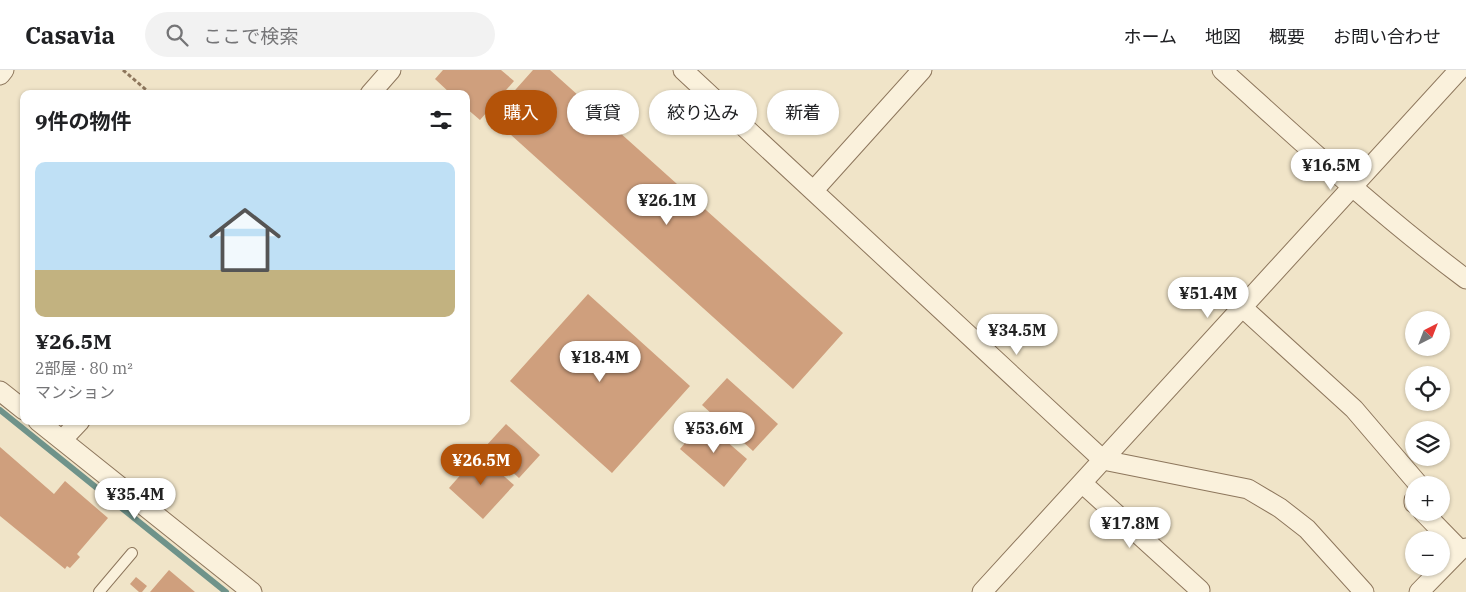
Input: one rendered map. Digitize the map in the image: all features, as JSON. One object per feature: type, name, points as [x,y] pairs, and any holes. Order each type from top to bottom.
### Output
[{"type":"street","points":[[0,75],[4,70]]},
{"type":"street","points":[[374,90],[391,70]]},
{"type":"street","points":[[683,70],[1103,460],[1248,489],[1280,508],[1306,529],[1364,592]]},
{"type":"street","points":[[814,190],[922,70]]},
{"type":"street","points":[[1222,70],[1352,187],[1414,240],[1466,280]]},
{"type":"street","points":[[982,592],[1459,70]]},
{"type":"street","points":[[1242,307],[1354,409],[1411,476]]},
{"type":"street","points":[[0,390],[20,407]]},
{"type":"street","points":[[43,425],[252,592]]},
{"type":"street","points":[[62,440],[76,425]]},
{"type":"street","points":[[1082,483],[1200,585]]},
{"type":"street","points":[[1419,592],[1463,549],[1433,521]]},
{"type":"lane","points":[[99,592],[132,553]]},
{"type":"path","points":[[123,70],[146,90]]},
{"type":"building","points":[[443,70],[501,70],[514,81],[506,90],[485,90],[485,114],[480,120],[470,111],[470,90],[447,90],[435,79]]},
{"type":"building","points":[[533,70],[550,70],[572,90],[567,90],[567,135],[622,135],[843,333],[793,389],[511,135],[557,135],[557,90],[515,90]]},
{"type":"building","points":[[588,294],[690,386],[612,473],[510,381]]},
{"type":"building","points":[[727,378],[778,424],[753,451],[702,405]]},
{"type":"building","points":[[703,421],[747,459],[724,487],[680,449]]},
{"type":"building","points":[[506,424],[540,455],[519,478],[485,447]]},
{"type":"building","points":[[0,447],[54,494],[65,481],[108,518],[77,554],[80,557],[70,568],[67,566],[65,569],[0,516]]},
{"type":"building","points":[[479,454],[514,485],[483,519],[449,488]]},
{"type":"building","points":[[169,570],[195,592],[150,592]]},
{"type":"building","points":[[136,577],[147,586],[142,592],[139,592],[130,584]]},
{"type":"waterway","points":[[0,410],[226,592]]}]
